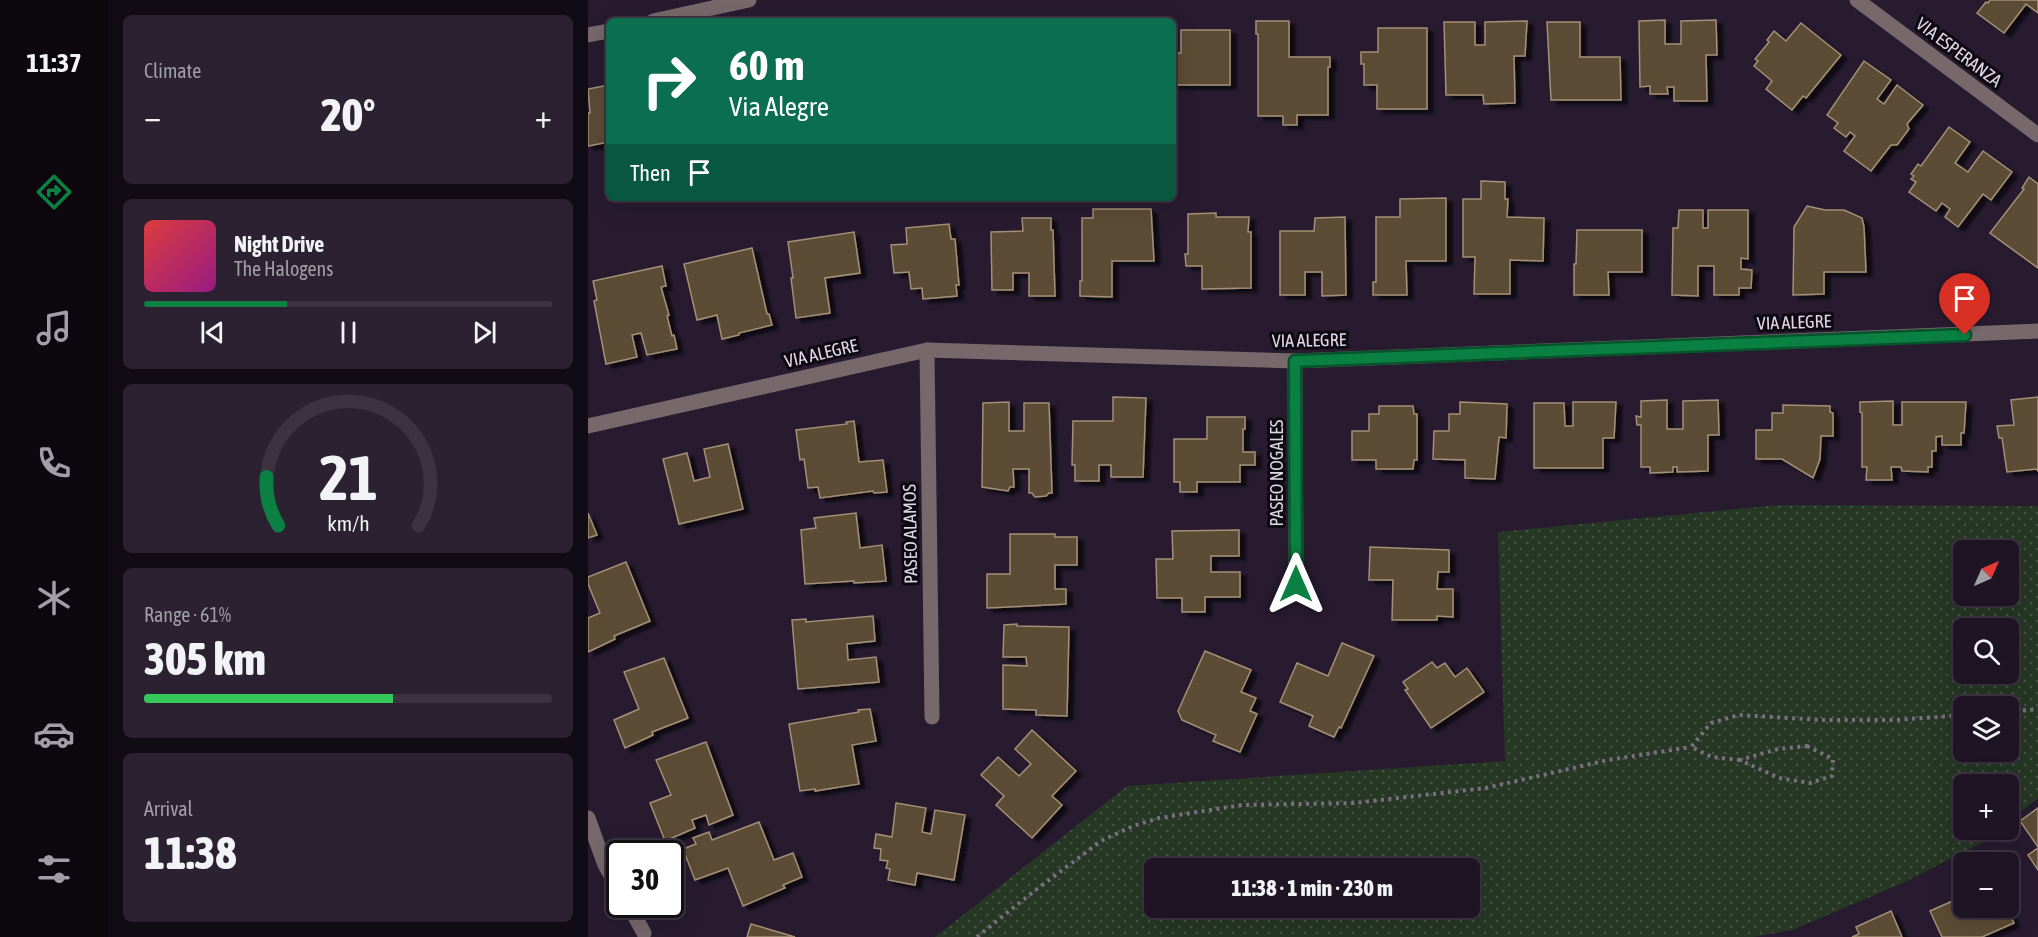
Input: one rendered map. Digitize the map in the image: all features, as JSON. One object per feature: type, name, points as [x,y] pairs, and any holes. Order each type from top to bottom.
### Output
[{"type":"street","points":[[667,18],[749,0]]},
{"type":"street","name":"VIA ESPERANZA","points":[[1857,0],[2038,135]]},
{"type":"street","points":[[588,35],[606,32]]},
{"type":"street","name":"VIA ALEGRE","points":[[588,426],[927,350],[1295,361],[2038,331]]},
{"type":"street","name":"PASEO ALAMOS","points":[[927,350],[932,717]]},
{"type":"street","name":"PASEO NOGALES","points":[[1295,361],[1296,584]]},
{"type":"street","points":[[588,818],[606,868]]},
{"type":"street","points":[[636,918],[644,933]]},
{"type":"path","points":[[2019,711],[2038,709]]},
{"type":"path","points":[[1691,747],[1711,723],[1739,715],[1821,720],[1953,716]]},
{"type":"path","points":[[977,937],[1101,841],[1133,826],[1159,818],[1242,805],[1354,802],[1486,788],[1608,760],[1691,747],[1712,757],[1740,760],[1779,778],[1810,783],[1832,776],[1833,759],[1807,746],[1778,749],[1740,760]]},
{"type":"green space","points":[[1778,505],[2038,506],[2038,798],[2019,814],[2019,774],[1953,774],[1953,840],[1986,840],[1963,852],[1953,852],[1953,857],[1903,883],[1792,930],[1754,937],[935,937],[1127,786],[1505,761],[1498,532]]},
{"type":"building","points":[[1990,0],[2038,0],[2038,13],[2026,4],[2004,33],[1977,13]]},
{"type":"building","points":[[1665,20],[1665,44],[1681,44],[1681,21],[1716,20],[1717,55],[1706,55],[1707,101],[1674,101],[1674,87],[1667,87],[1668,94],[1650,94],[1650,86],[1640,87],[1639,21]]},
{"type":"building","points":[[1256,21],[1289,21],[1289,57],[1330,57],[1328,115],[1297,115],[1297,125],[1283,125],[1283,116],[1258,116]]},
{"type":"building","points":[[1527,21],[1525,56],[1514,56],[1515,103],[1484,104],[1483,95],[1446,95],[1444,22],[1475,22],[1475,45],[1485,45],[1485,22]]},
{"type":"building","points":[[1547,22],[1580,22],[1580,57],[1620,57],[1621,100],[1551,100]]},
{"type":"building","points":[[1801,23],[1841,55],[1806,98],[1803,96],[1792,110],[1766,89],[1772,81],[1754,66],[1758,61],[1755,59],[1769,42],[1767,40],[1774,31],[1786,41]]},
{"type":"building","points":[[1378,28],[1427,28],[1427,109],[1377,109],[1377,85],[1364,85],[1364,64],[1361,64],[1361,52],[1378,52]]},
{"type":"building","points":[[1181,30],[1230,30],[1230,85],[1176,85],[1176,53],[1181,53]]},
{"type":"building","points":[[1864,61],[1891,80],[1877,99],[1884,104],[1897,85],[1923,105],[1907,124],[1909,129],[1897,145],[1891,145],[1871,171],[1844,151],[1855,136],[1850,132],[1846,137],[1834,128],[1838,123],[1827,115]]},
{"type":"building","points":[[606,86],[606,143],[588,146],[588,113],[590,113],[588,89]]},
{"type":"building","points":[[1949,127],[1970,142],[1955,163],[1968,172],[1983,151],[2012,172],[1991,200],[1983,194],[1958,227],[1945,217],[1950,209],[1942,203],[1936,211],[1909,192],[1916,182],[1911,179],[1914,176],[1911,174],[1918,164],[1921,166]]},
{"type":"building","points":[[2029,177],[2038,184],[2038,268],[1990,233],[2024,189],[2022,188]]},
{"type":"building","points":[[1481,181],[1505,182],[1505,199],[1508,199],[1507,217],[1544,218],[1543,261],[1510,260],[1510,294],[1474,294],[1475,257],[1463,257],[1463,199],[1481,199]]},
{"type":"building","points":[[1446,198],[1446,261],[1406,261],[1407,295],[1373,295],[1373,282],[1376,282],[1376,217],[1400,217],[1400,199]]},
{"type":"building","points":[[1807,206],[1825,210],[1844,210],[1862,218],[1866,272],[1824,272],[1824,294],[1793,295],[1794,227]]},
{"type":"building","points":[[1093,209],[1151,209],[1154,261],[1112,261],[1112,297],[1080,296],[1082,218],[1093,218]]},
{"type":"building","points":[[1679,210],[1703,210],[1703,228],[1708,228],[1708,210],[1748,210],[1748,259],[1741,258],[1741,269],[1752,270],[1751,288],[1739,288],[1739,295],[1714,295],[1714,266],[1698,266],[1698,296],[1672,295],[1673,228],[1678,228]]},
{"type":"building","points":[[1216,213],[1216,217],[1249,217],[1251,288],[1202,289],[1202,266],[1186,266],[1188,214]]},
{"type":"building","points":[[1345,217],[1346,295],[1322,296],[1322,272],[1305,272],[1305,295],[1280,295],[1280,231],[1314,231],[1315,218]]},
{"type":"building","points":[[1022,218],[1051,218],[1055,296],[1029,296],[1029,273],[1013,273],[1013,290],[992,290],[991,232],[1023,231]]},
{"type":"building","points":[[949,224],[951,239],[955,239],[959,285],[956,285],[957,296],[923,299],[922,288],[911,289],[909,272],[894,273],[891,245],[907,244],[906,228]]},
{"type":"building","points":[[1577,230],[1642,230],[1642,272],[1608,272],[1609,295],[1574,295]]},
{"type":"building","points":[[854,232],[860,273],[825,278],[830,313],[796,318],[788,242]]},
{"type":"building","points":[[752,248],[767,314],[769,314],[772,325],[722,339],[717,315],[697,320],[684,264]]},
{"type":"building","points":[[662,266],[666,286],[661,287],[677,349],[647,355],[641,333],[632,335],[637,357],[606,364],[594,301],[597,300],[593,281]]},
{"type":"building","points":[[1113,397],[1146,398],[1143,477],[1111,477],[1111,465],[1099,465],[1099,481],[1075,481],[1075,465],[1072,465],[1073,421],[1113,421]]},
{"type":"building","points":[[2038,397],[2038,471],[2036,469],[2007,472],[2002,438],[1999,438],[1997,426],[2014,425],[2011,400]]},
{"type":"building","points":[[1667,400],[1667,429],[1683,429],[1683,401],[1718,400],[1719,435],[1708,435],[1708,471],[1677,472],[1677,467],[1673,467],[1673,472],[1650,473],[1650,467],[1641,467],[1641,425],[1637,425],[1636,416],[1641,417],[1641,401]]},
{"type":"building","points":[[1893,401],[1893,425],[1902,425],[1902,402],[1966,402],[1961,445],[1942,445],[1942,436],[1936,437],[1936,451],[1932,451],[1932,467],[1928,467],[1928,472],[1902,471],[1901,467],[1891,467],[1892,480],[1866,480],[1867,467],[1862,467],[1860,402]]},
{"type":"building","points":[[1009,402],[1009,431],[1024,431],[1024,403],[1049,403],[1052,493],[1046,496],[1035,497],[1029,493],[1029,469],[1013,469],[1014,487],[1010,487],[1008,491],[982,487],[983,403]]},
{"type":"building","points":[[1460,402],[1507,404],[1506,438],[1499,437],[1495,479],[1465,478],[1465,460],[1433,459],[1434,431],[1449,431],[1449,414],[1460,414]]},
{"type":"building","points":[[1573,402],[1616,402],[1614,438],[1603,438],[1603,468],[1534,468],[1534,403],[1564,403],[1565,426],[1573,426]]},
{"type":"building","points":[[1783,405],[1830,406],[1830,412],[1833,413],[1833,436],[1821,436],[1820,459],[1813,478],[1782,459],[1756,459],[1756,430],[1772,430],[1772,413],[1783,413]]},
{"type":"building","points":[[1379,406],[1413,406],[1414,414],[1417,414],[1417,460],[1414,460],[1413,469],[1376,469],[1376,460],[1352,460],[1352,431],[1369,431],[1369,414],[1379,414]]},
{"type":"building","points":[[1207,417],[1245,417],[1243,452],[1255,452],[1255,465],[1240,465],[1240,482],[1197,482],[1197,492],[1180,492],[1180,482],[1174,482],[1174,439],[1207,439]]},
{"type":"building","points":[[854,421],[859,462],[883,460],[887,492],[874,493],[873,491],[820,498],[818,487],[808,488],[804,459],[800,460],[796,430],[847,424],[846,422]]},
{"type":"building","points":[[728,444],[743,509],[679,524],[663,459],[687,453],[694,481],[710,477],[704,449]]},
{"type":"building","points":[[588,513],[597,535],[588,538]]},
{"type":"building","points":[[856,513],[860,548],[882,545],[886,581],[805,584],[801,530],[816,528],[814,518]]},
{"type":"building","points":[[1239,530],[1239,556],[1211,556],[1211,572],[1240,572],[1240,597],[1205,597],[1205,612],[1182,612],[1182,598],[1157,598],[1156,559],[1173,559],[1172,531]]},
{"type":"building","points":[[1010,534],[1055,534],[1055,537],[1077,537],[1077,565],[1055,565],[1055,589],[1066,589],[1066,604],[987,608],[987,574],[1010,574]]},
{"type":"building","points":[[1370,547],[1449,550],[1449,572],[1438,572],[1437,589],[1453,589],[1453,617],[1437,616],[1437,620],[1392,620],[1393,580],[1369,580]]},
{"type":"building","points":[[626,562],[650,621],[614,636],[615,639],[588,652],[588,618],[600,613],[588,584],[588,577]]},
{"type":"building","points":[[873,616],[875,641],[847,644],[848,660],[876,657],[879,682],[798,689],[792,620],[806,619],[806,622]]},
{"type":"building","points":[[1017,624],[1017,626],[1069,627],[1067,716],[1036,715],[1036,710],[1003,709],[1003,665],[1027,666],[1026,657],[1003,657],[1004,625]]},
{"type":"building","points":[[1342,643],[1374,656],[1341,728],[1339,727],[1334,737],[1309,726],[1313,716],[1280,702],[1297,663],[1328,676]]},
{"type":"building","points":[[1205,651],[1251,670],[1241,692],[1256,698],[1250,711],[1257,714],[1240,752],[1213,741],[1216,735],[1182,720],[1178,711]]},
{"type":"building","points":[[664,658],[688,718],[652,732],[653,735],[625,748],[614,720],[639,709],[624,672]]},
{"type":"building","points":[[1432,662],[1437,668],[1445,663],[1455,677],[1467,668],[1484,692],[1431,728],[1405,690],[1408,689],[1403,682]]},
{"type":"building","points":[[870,709],[876,741],[852,745],[859,784],[800,791],[789,724]]},
{"type":"building","points":[[1032,730],[1076,771],[1052,796],[1062,805],[1032,838],[996,805],[1004,796],[981,775],[998,757],[1019,776],[1031,764],[1015,749]]},
{"type":"building","points":[[706,742],[733,815],[709,825],[706,815],[692,820],[695,828],[665,840],[650,803],[671,795],[656,760]]},
{"type":"building","points":[[896,803],[926,808],[922,832],[931,834],[935,810],[965,815],[954,880],[917,873],[915,885],[888,880],[890,869],[886,868],[888,861],[880,860],[881,849],[874,848],[876,834],[892,837]]},
{"type":"building","points":[[2038,808],[2038,847],[2020,821]]},
{"type":"building","points":[[759,822],[774,860],[793,853],[802,877],[783,885],[785,888],[743,906],[728,868],[695,880],[684,849],[696,844],[693,838],[709,832],[712,840]]},
{"type":"building","points":[[2038,848],[2038,870],[2028,855]]},
{"type":"building","points":[[1953,901],[1953,918],[2012,918],[2014,923],[1982,937],[1942,937],[1930,911]]},
{"type":"building","points":[[1891,911],[1902,937],[1852,937],[1859,934],[1856,927]]},
{"type":"building","points":[[751,924],[795,937],[747,937]]},
{"type":"route","points":[[1296,584],[1295,361],[1965,335]]}]
